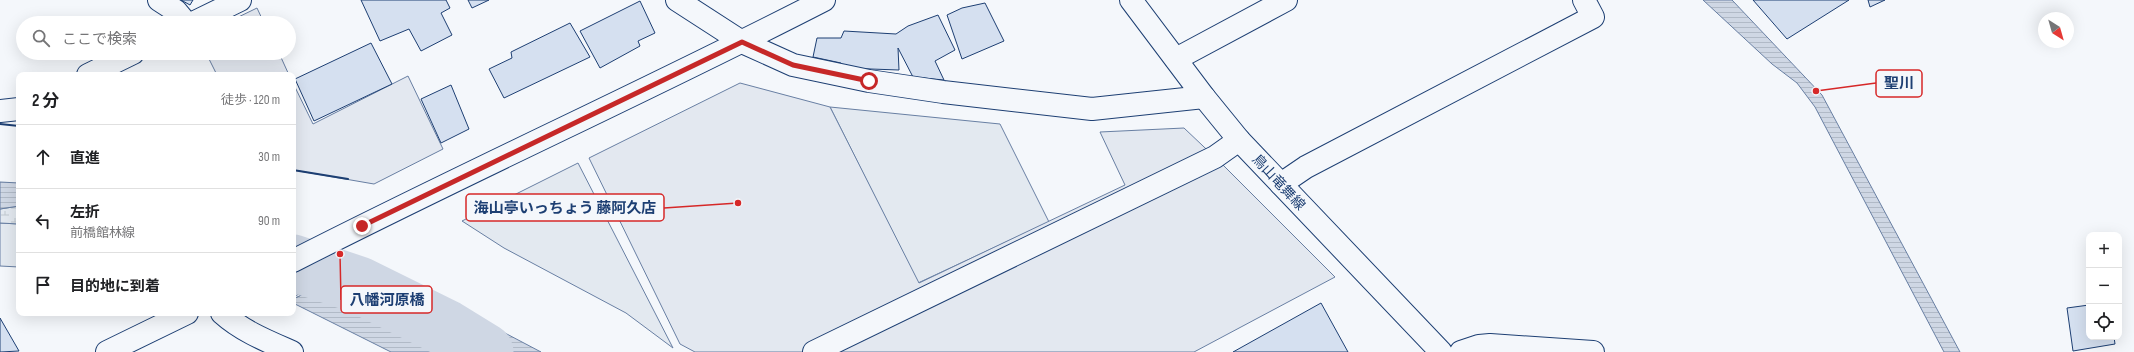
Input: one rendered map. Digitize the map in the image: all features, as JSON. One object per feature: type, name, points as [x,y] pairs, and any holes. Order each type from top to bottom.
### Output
[{"type":"main road","points":[[159,0],[176,11],[180,16]]},
{"type":"main road","points":[[207,16],[240,0]]},
{"type":"main road","points":[[677,0],[742,42],[793,65],[869,81],[943,92],[1092,109],[1204,97]]},
{"type":"main road","points":[[296,259],[742,42],[824,0]]},
{"type":"main road","name":"鳥山竜舞線","points":[[1131,0],[1204,97],[1240,140],[1441,352]]},
{"type":"main road","points":[[1176,59],[1286,0]]},
{"type":"main road","points":[[1281,184],[1306,167],[1593,17],[1584,0]]},
{"type":"main road","points":[[94,72],[119,60]]},
{"type":"main road","points":[[0,111],[16,109]]},
{"type":"main road","points":[[814,352],[1215,157],[1240,140]]},
{"type":"main road","points":[[107,352],[181,316]]},
{"type":"main road","points":[[225,316],[232,322],[257,336],[292,352]]},
{"type":"main road","points":[[1461,352],[1479,346],[1490,345],[1593,352]]},
{"type":"green space","points":[[830,107],[1000,124],[1049,222],[918,283]]},
{"type":"green space","points":[[578,163],[673,348],[626,313],[504,248],[462,221]]},
{"type":"green space","points":[[16,206],[16,224],[0,223],[0,209]]},
{"type":"green space","points":[[0,223],[16,224],[16,267],[0,266]]},
{"type":"shaded area","points":[[1703,0],[1732,0],[1822,95],[1960,352],[1944,352],[1815,107],[1797,83],[1772,64]]},
{"type":"shaded area","points":[[257,8],[261,16],[240,16]]},
{"type":"shaded area","points":[[210,60],[282,60],[288,72],[216,72]]},
{"type":"shaded area","points":[[408,76],[443,149],[374,184],[296,171],[296,89],[313,124]]},
{"type":"shaded area","points":[[740,83],[830,107],[919,283],[1125,185],[1100,132],[1184,128],[1335,277],[1194,352],[695,352],[680,344],[589,158]]},
{"type":"shaded area","points":[[0,182],[16,183],[16,206],[0,209]]},
{"type":"shaded area","points":[[370,262],[541,352],[391,352],[296,304],[296,298]]},
{"type":"pier","points":[[369,260],[372,261],[296,298],[296,296]]},
{"type":"building","points":[[181,0],[193,0],[190,5]]},
{"type":"building","points":[[361,0],[446,0],[450,8],[441,13],[452,35],[421,51],[409,29],[380,41]]},
{"type":"building","points":[[468,0],[489,0],[472,8]]},
{"type":"building","points":[[1753,0],[1849,0],[1787,39]]},
{"type":"building","points":[[1868,0],[1885,0],[1870,7]]},
{"type":"building","points":[[640,1],[655,33],[638,41],[640,46],[600,68],[580,31]]},
{"type":"building","points":[[985,3],[1004,41],[962,59],[947,15],[962,8]]},
{"type":"building","points":[[938,15],[955,50],[935,61],[944,80],[913,77],[898,48],[899,70],[842,68],[841,63],[813,57],[817,38],[841,38],[844,31],[896,34],[908,26]]},
{"type":"building","points":[[570,23],[590,57],[504,98],[489,69],[512,58],[511,52]]},
{"type":"building","points":[[371,43],[392,84],[314,121],[296,79]]},
{"type":"building","points":[[451,85],[469,129],[441,143],[421,99]]},
{"type":"building","points":[[1321,303],[1348,352],[1233,352]]},
{"type":"building","points":[[2086,305],[2086,340],[2114,340],[2115,344],[2073,351],[2067,308]]},
{"type":"building","points":[[0,318],[19,351],[0,352]]},
{"type":"waterway","points":[[296,264],[359,285],[446,328],[485,352]]},
{"type":"wall","points":[[0,124],[16,126]]},
{"type":"wall","points":[[296,170],[348,179]]},
{"type":"place","name":"聖川","points":[[1816,91]]},
{"type":"place","name":"海山亭いっちょう 藤阿久店","points":[[738,203]]},
{"type":"place","name":"八幡河原橋","points":[[340,254]]},
{"type":"route","points":[[362,226],[742,42],[793,65],[869,81]]}]
